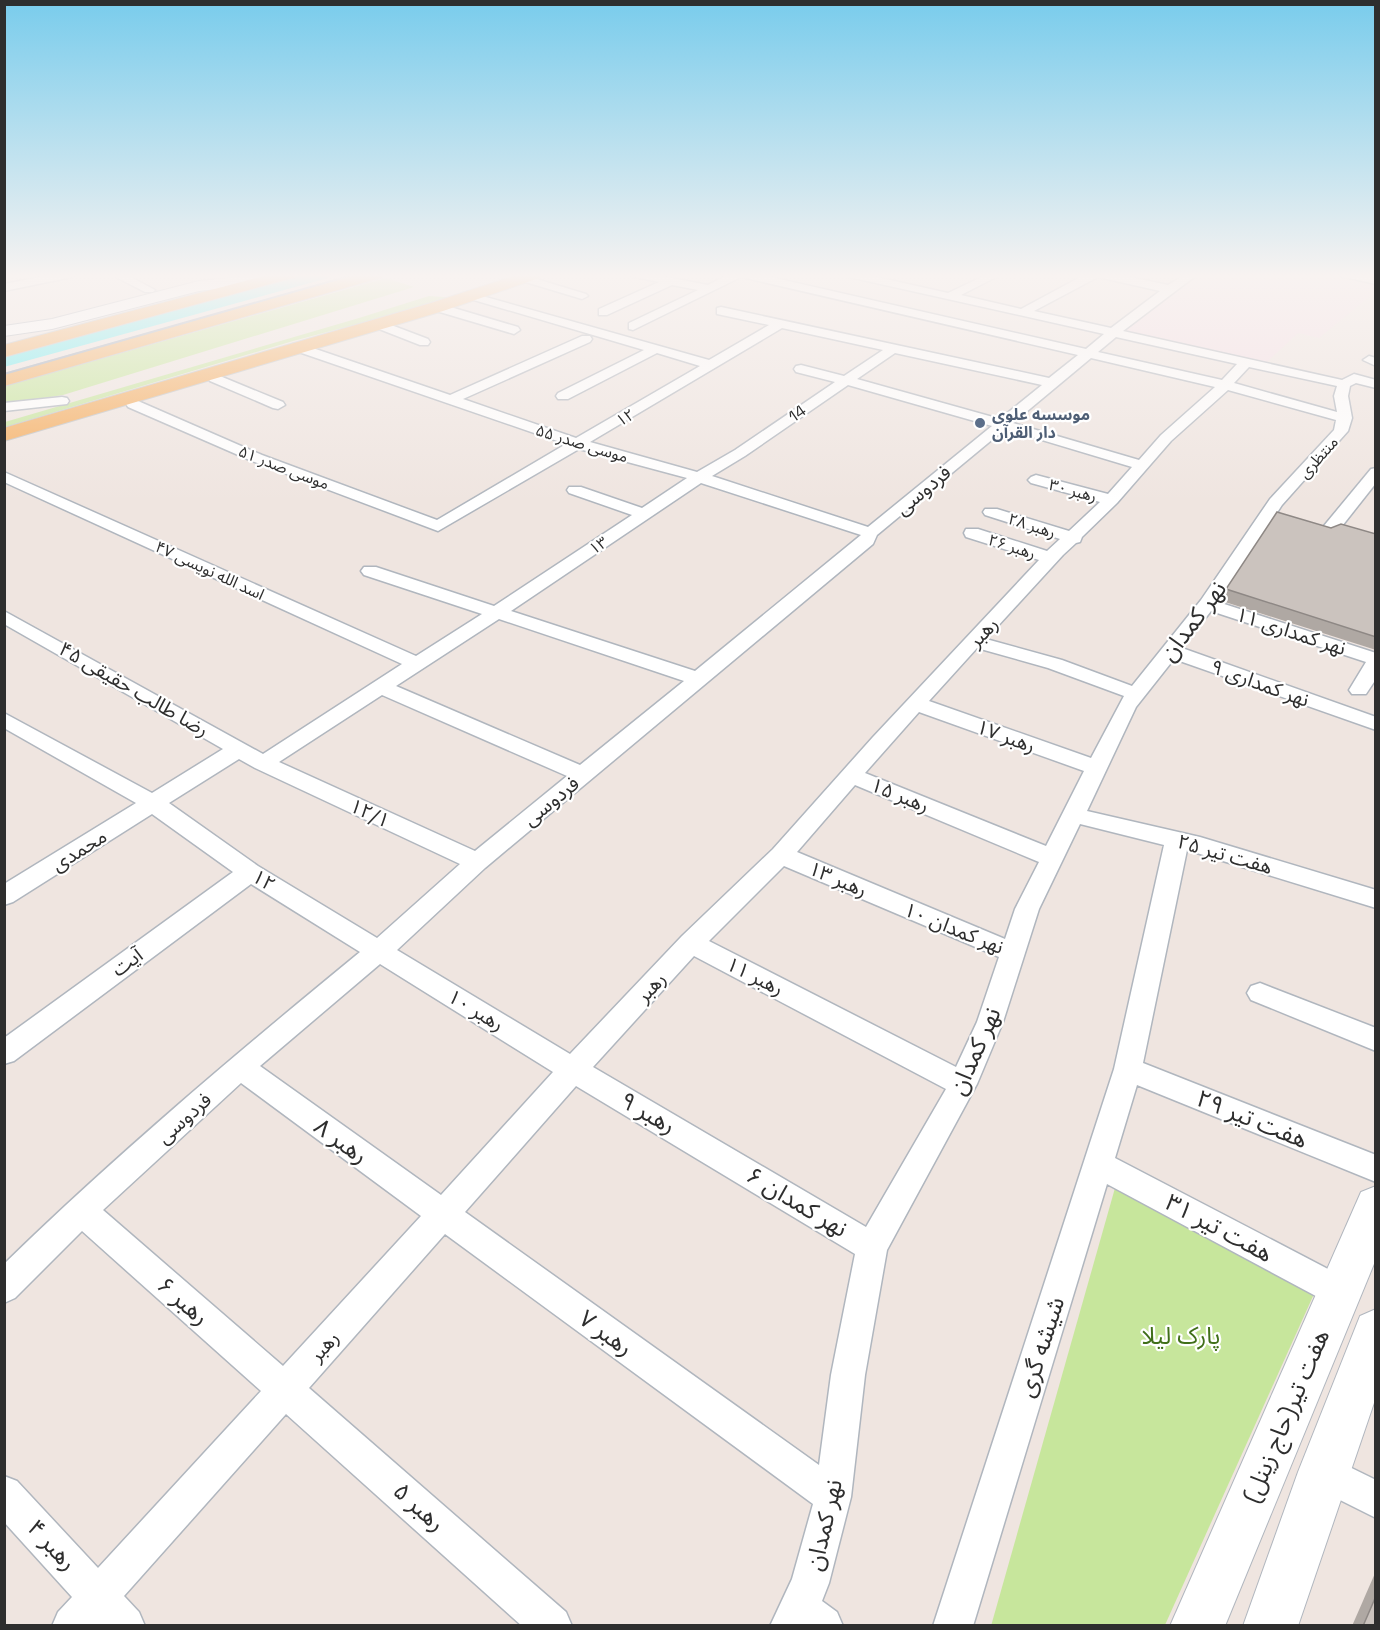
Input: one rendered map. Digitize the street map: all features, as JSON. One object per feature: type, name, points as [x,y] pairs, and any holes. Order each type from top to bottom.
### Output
[{"type":"main road","points":[[4,380],[109,350]]},
{"type":"main road","points":[[4,418],[235,350]]},
{"type":"main road","points":[[4,435],[287,350]]},
{"type":"main road","points":[[4,443],[215,378],[289,350]]},
{"type":"main road","name":"هفت تیر(حاج زینل)","points":[[1197,1626],[1376,1206]]},
{"type":"main road","points":[[1270,1626],[1323,1472],[1376,1332]]},
{"type":"street","name":"موسی صدر ۵۵","points":[[306,350],[579,444],[699,477],[870,532]]},
{"type":"street","points":[[450,400],[561,350]]},
{"type":"street","points":[[563,396],[654,350]]},
{"type":"street","points":[[660,350],[711,365]]},
{"type":"street","name":"۱۲","points":[[438,526],[736,350]]},
{"type":"street","name":"14","points":[[699,477],[740,453],[891,350]]},
{"type":"street","points":[[904,350],[1052,382]]},
{"type":"street","points":[[1070,350],[1225,385],[1344,418]]},
{"type":"street","name":"فردوسی","points":[[4,1287],[81,1210],[240,1067],[379,951],[477,862],[867,540],[870,532],[1092,350]]},
{"type":"street","points":[[1188,350],[1344,384],[1354,378],[1376,384]]},
{"type":"street","name":"رهبر","points":[[72,1626],[573,1070],[691,944],[781,855],[851,775],[1051,558],[1111,500],[1166,438],[1225,385],[1245,363]]},
{"type":"street","points":[[801,369],[1141,465]]},
{"type":"street","points":[[215,378],[278,405]]},
{"type":"street","name":"منتظری","points":[[1265,519],[1276,502],[1341,431],[1344,418],[1341,396],[1344,384]]},
{"type":"street","points":[[4,407],[62,401]]},
{"type":"street","name":"موسی صدر ۵۱","points":[[133,404],[257,458],[438,526]]},
{"type":"street","points":[[1354,533],[1331,529],[1376,472]]},
{"type":"street","name":"۴۷ اسد الله نویسی","points":[[4,476],[415,663]]},
{"type":"street","name":"۱۳","points":[[263,763],[699,477]]},
{"type":"street","name":"رهبر ۳۰","points":[[1036,480],[1111,500]]},
{"type":"street","points":[[575,490],[645,514]]},
{"type":"street","name":"رهبر ۲۸","points":[[991,512],[1074,538]]},
{"type":"street","name":"نهر کمدان","points":[[804,1620],[810,1583],[833,1497],[848,1375],[872,1247],[963,1084],[990,1022],[1027,909],[1127,706],[1207,604],[1265,519]]},
{"type":"street","name":"رهبر ۲۶","points":[[972,533],[1051,558]]},
{"type":"street","points":[[370,571],[699,679]]},
{"type":"street","name":"نهر کمداری ۱۱","points":[[1207,604],[1376,660]]},
{"type":"street","name":"۴۵ رضا طالب حقیقی","points":[[4,616],[263,763]]},
{"type":"street","points":[[973,641],[1054,664],[1136,694]]},
{"type":"street","name":"نهر کمداری ۹","points":[[1171,651],[1376,724]]},
{"type":"street","points":[[1359,690],[1376,660]]},
{"type":"street","points":[[380,687],[583,775]]},
{"type":"street","name":"رهبر ۱۷","points":[[916,704],[1096,768]]},
{"type":"street","name":"۱۲","points":[[8,724],[153,803],[250,872],[379,951]]},
{"type":"street","name":"محمدی","points":[[7,891],[239,749]]},
{"type":"street","name":"۱۲/۱","points":[[263,763],[477,862]]},
{"type":"street","name":"رهبر ۱۵","points":[[851,775],[1052,858]]},
{"type":"street","name":"هفت تیر ۲۵","points":[[1073,815],[1177,840],[1376,899]]},
{"type":"street","name":"شیشه گری","points":[[953,1626],[1100,1165],[1128,1069],[1177,840]]},
{"type":"street","name":"رهبر ۱۳","points":[[781,855],[894,903]]},
{"type":"street","name":"آیت","points":[[4,1053],[250,872]]},
{"type":"street","name":"نهر کمدان ۱۰","points":[[894,903],[1014,953]]},
{"type":"street","name":"رهبر ۱۱","points":[[691,944],[963,1084]]},
{"type":"street","name":"رهبر ۱۰","points":[[379,951],[573,1070]]},
{"type":"street","points":[[1260,993],[1376,1040]]},
{"type":"street","name":"رهبر ۸","points":[[240,1067],[442,1215]]},
{"type":"street","name":"هفت تیر ۲۹","points":[[1128,1069],[1376,1169]]},
{"type":"street","name":"رهبر ۹","points":[[573,1070],[722,1157]]},
{"type":"street","name":"نهر کمدان ۶","points":[[722,1157],[872,1247]]},
{"type":"street","name":"هفت تیر ۳۱","points":[[1100,1165],[1338,1291]]},
{"type":"street","name":"رهبر ۶","points":[[81,1210],[286,1389]]},
{"type":"street","name":"رهبر ۷","points":[[442,1215],[833,1497]]},
{"type":"street","name":"رهبر ۵","points":[[286,1389],[552,1626]]},
{"type":"street","points":[[1323,1472],[1376,1500]]},
{"type":"street","name":"رهبر ۴","points":[[4,1494],[125,1626]]},
{"type":"shaded area","points":[[1210,350],[1280,350],[1267,362]]},
{"type":"green space","points":[[132,350],[209,350],[63,395],[5,404],[5,386]]},
{"type":"green space","points":[[250,350],[263,350],[5,427],[5,422]]},
{"type":"green space","name":"پارک لیلا","points":[[1115,1188],[1318,1285],[1165,1625],[991,1626]]},
{"type":"building","points":[[1277,512],[1331,528],[1341,524],[1376,534],[1376,637],[1226,589]]},
{"type":"building","points":[[1376,1596],[1376,1626],[1363,1626]]},
{"type":"waterway","points":[[4,360],[41,350]]},
{"type":"railway","points":[[4,374],[88,350]]},
{"type":"place","name":"موسسه علوی دار القرآن","points":[[980,423]]}]
